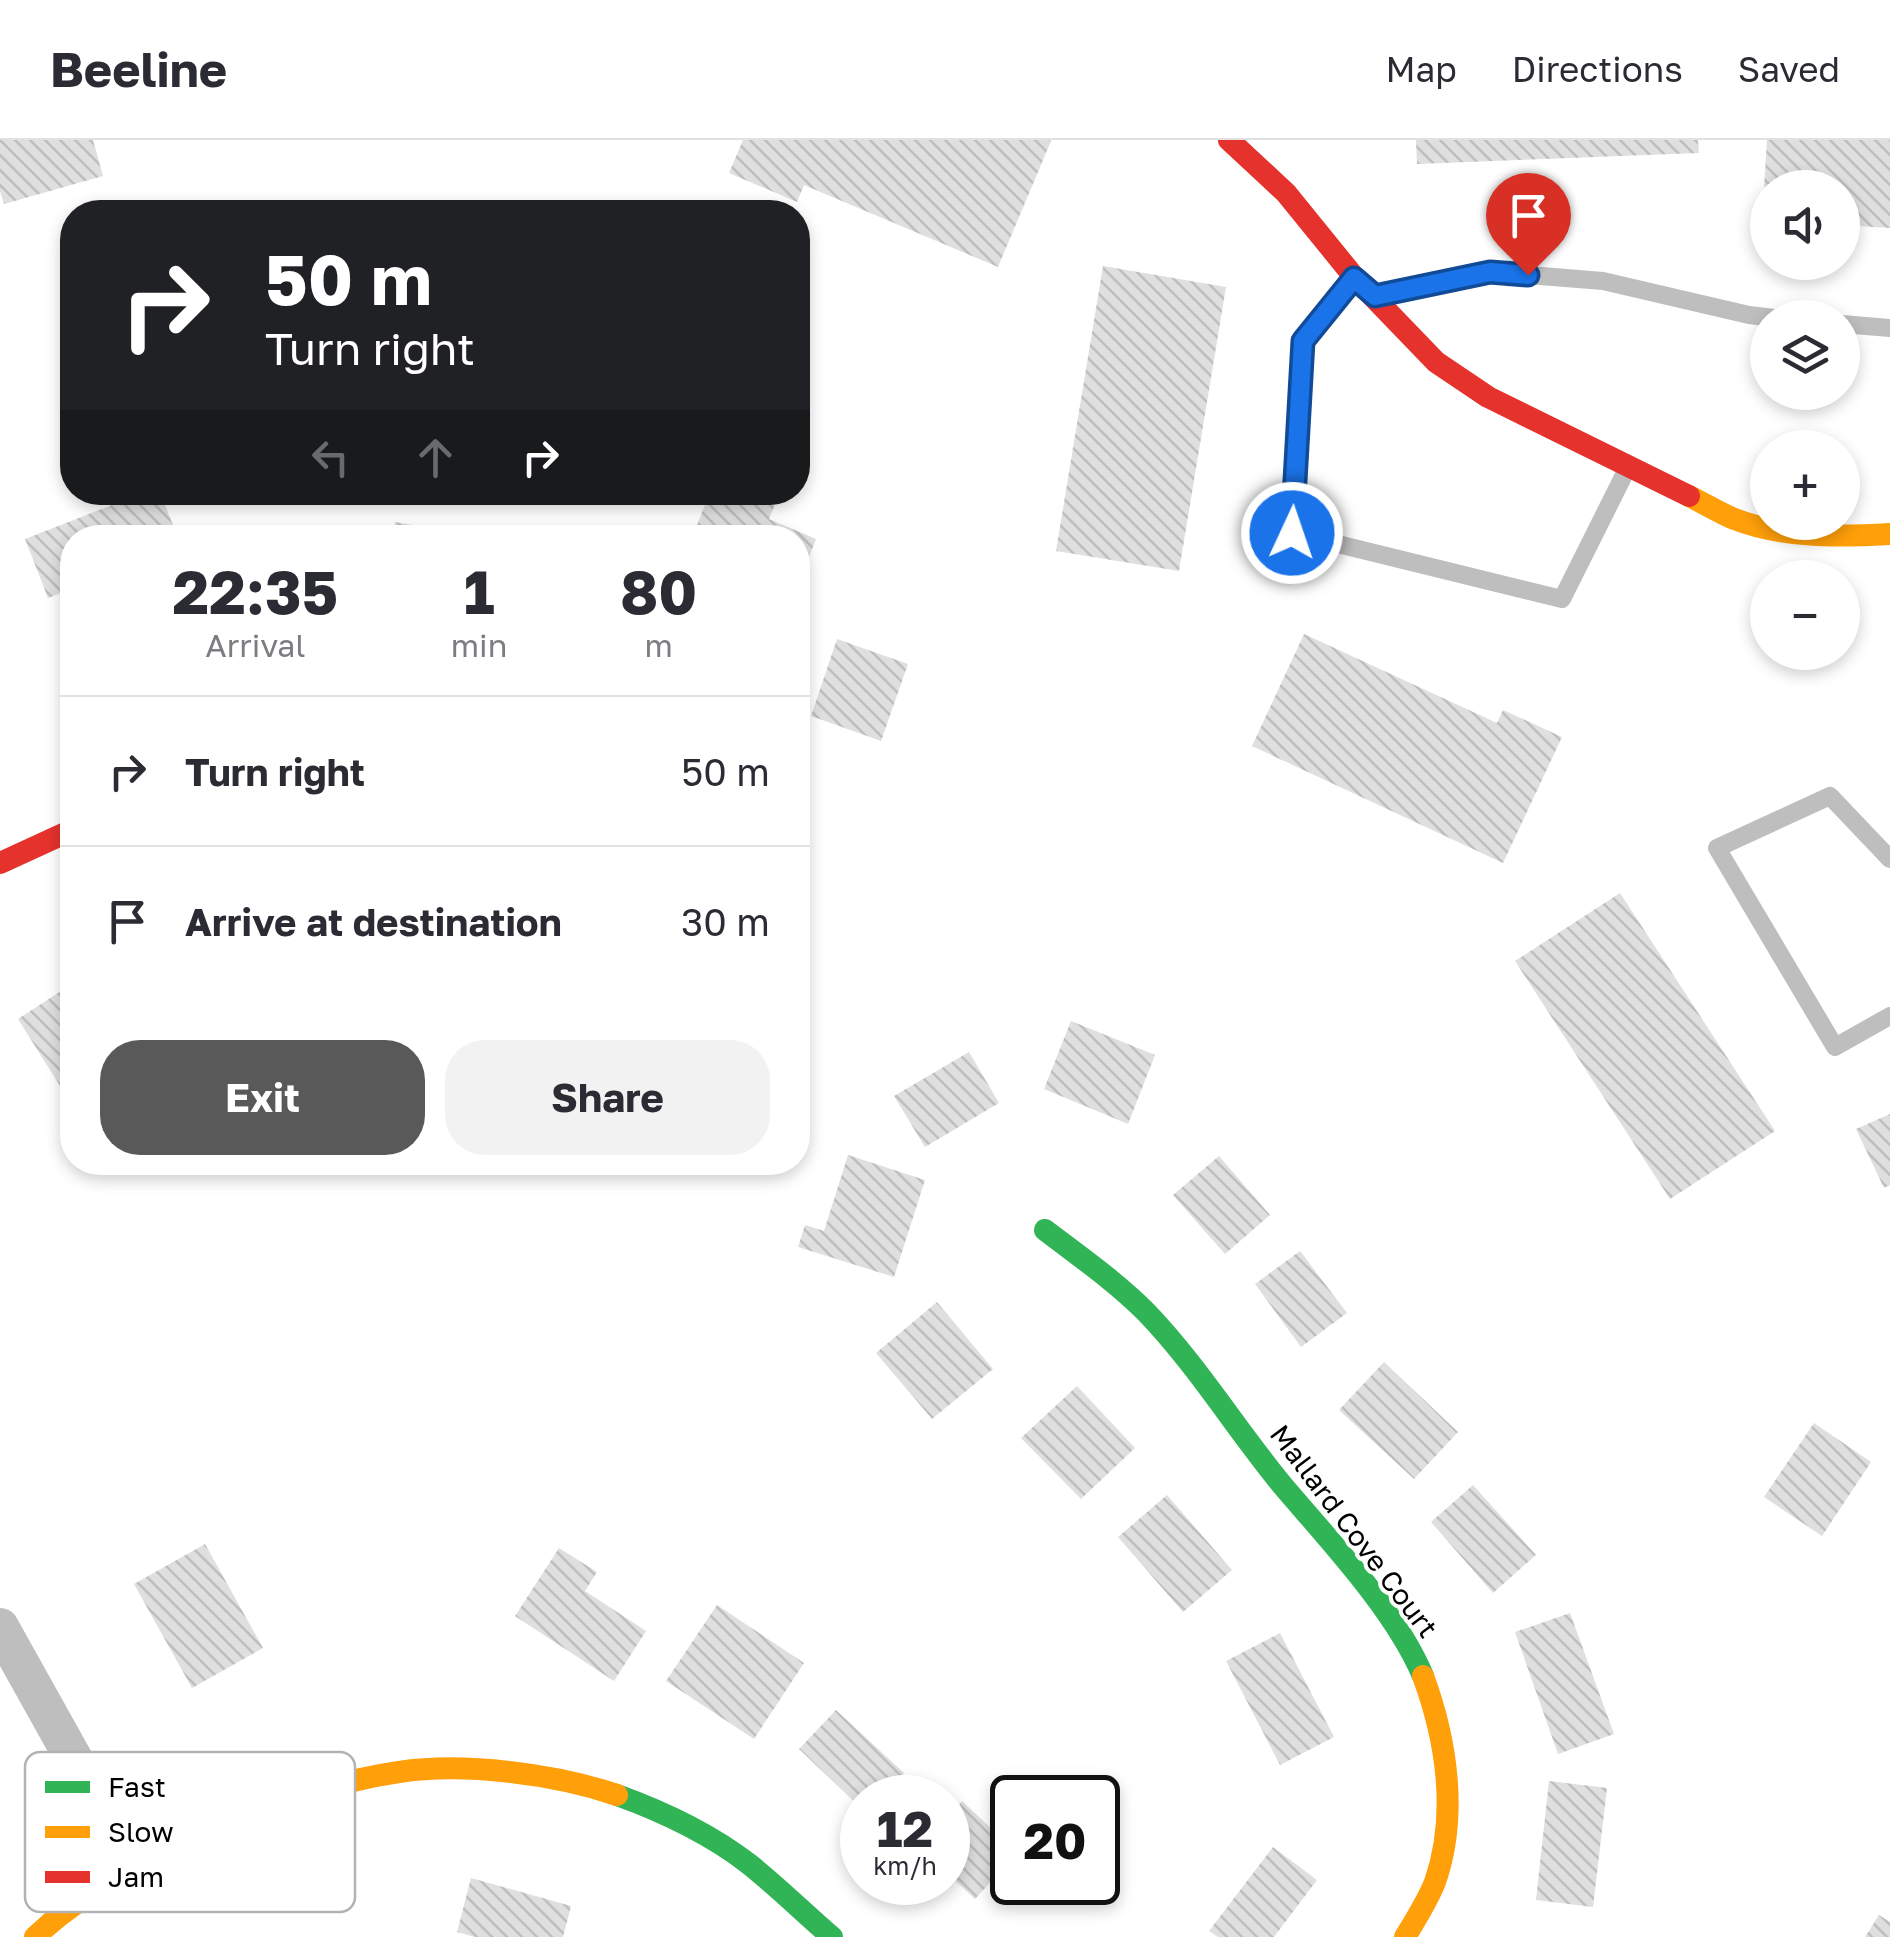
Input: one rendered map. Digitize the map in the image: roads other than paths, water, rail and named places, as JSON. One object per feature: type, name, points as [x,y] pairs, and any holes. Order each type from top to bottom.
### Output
[{"type":"street","points":[[1228,140],[1286,193],[1354,278],[1436,362],[1488,397],[1735,518],[1794,534],[1890,534]]},
{"type":"street","points":[[0,863],[60,836]]},
{"type":"street","name":"Mallard Cove Court","points":[[1045,1230],[1107,1277],[1156,1322],[1407,1644],[1430,1694],[1445,1752],[1449,1802],[1435,1880],[1405,1937]]},
{"type":"street","points":[[0,1627],[70,1752]]},
{"type":"street","points":[[355,1782],[396,1772],[442,1768],[518,1772],[612,1794],[679,1820],[736,1855],[832,1937]]},
{"type":"street","points":[[35,1937],[64,1912]]},
{"type":"lane","points":[[1375,296],[1490,272],[1602,280],[1750,315]]},
{"type":"lane","points":[[1354,278],[1303,341],[1292,533],[1562,599],[1628,466]]},
{"type":"lane","points":[[1860,326],[1890,328]]},
{"type":"lane","points":[[1890,859],[1830,796],[1717,848],[1835,1047],[1890,1016]]}]
